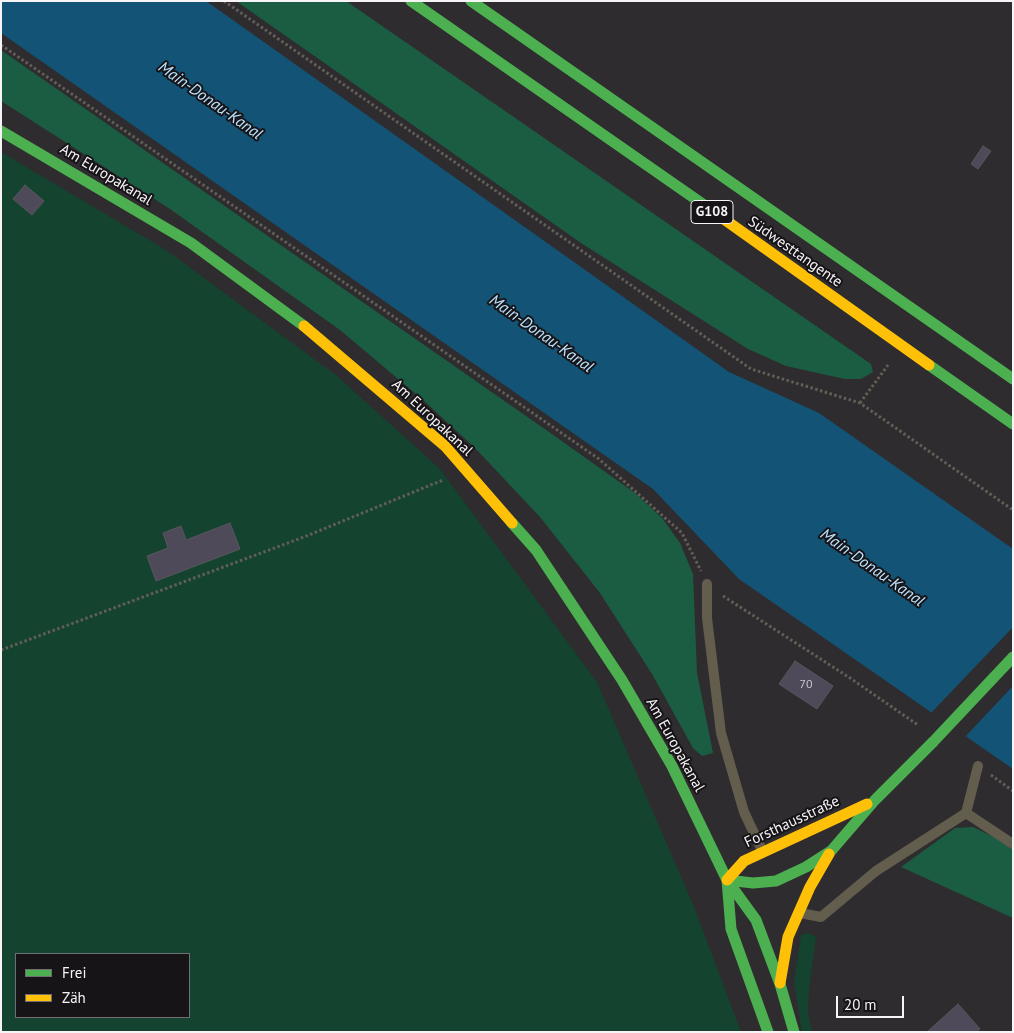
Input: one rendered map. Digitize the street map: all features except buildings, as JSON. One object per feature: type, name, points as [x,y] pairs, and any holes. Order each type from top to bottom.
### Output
[{"type":"main road","name":"Südwesttangente","points":[[411,1],[1013,424]]},
{"type":"main road","name":"Südwesttangente","points":[[471,1],[1013,379]]},
{"type":"main road","name":"Am Europakanal","points":[[1,131],[207,254],[314,335],[445,446],[467,470],[536,550],[622,680],[672,766],[727,880],[748,906],[756,920],[780,984],[794,1032]]},
{"type":"main road","name":"Forsthausstraße","points":[[727,880],[753,883],[776,881],[806,867],[831,851],[875,800],[1013,657]]},
{"type":"main road","name":"Forsthausstraße","points":[[727,880],[744,861],[875,800]]},
{"type":"main road","points":[[780,984],[788,937],[831,851]]},
{"type":"main road","name":"Am Europakanal","points":[[727,880],[731,929],[768,1032]]},
{"type":"lane","points":[[707,584],[707,618],[721,733],[744,812],[763,851]]},
{"type":"lane","points":[[799,912],[821,917],[876,871],[966,812],[978,766]]},
{"type":"lane","points":[[966,812],[1013,844]]},
{"type":"path","points":[[224,1],[751,369],[860,403],[1013,510]]},
{"type":"path","points":[[1,45],[599,459],[682,533],[707,584],[922,728]]},
{"type":"path","points":[[860,403],[901,346]]},
{"type":"path","points":[[1,650],[304,537],[467,470]]},
{"type":"path","points":[[978,766],[1013,790]]},
{"type":"green space","points":[[236,1],[346,1],[871,364],[873,372],[861,379],[845,379],[786,366],[748,349],[581,243]]},
{"type":"green space","points":[[1,50],[549,432],[635,493],[662,518],[680,543],[693,574],[697,673],[713,753],[702,756],[693,748],[652,674],[600,593],[540,517],[475,448],[422,399],[340,330],[170,209],[1,101]]},
{"type":"green space","points":[[1,152],[166,250],[337,376],[440,469],[597,682],[694,907],[741,1032],[1,1032]]},
{"type":"green space","points":[[973,827],[998,839],[1013,850],[1013,918],[901,867],[955,828]]},
{"type":"green space","points":[[809,933],[816,937],[808,1012],[812,1032],[802,1032],[794,982],[801,935]]},
{"type":"water","name":"Main-Donau-Kanal","points":[[1,1],[206,1],[729,372],[819,413],[1013,549],[1013,769],[739,579],[653,489],[1,33]]},
{"type":"pier","points":[[1013,627],[1013,686],[964,738],[930,714]]},
{"type":"traffic: fast","points":[[411,1],[707,207]]},
{"type":"traffic: fast","points":[[471,1],[1013,379]]},
{"type":"traffic: fast","points":[[1,131],[191,243],[304,326]]},
{"type":"traffic: fast","points":[[929,365],[1013,424]]},
{"type":"traffic: fast","points":[[512,523],[536,550],[622,680],[672,766],[727,880],[756,920],[780,984],[794,1032]]},
{"type":"traffic: fast","points":[[933,742],[1013,657]]},
{"type":"traffic: fast","points":[[727,880],[753,883],[776,881],[806,867],[831,851],[875,800],[933,742]]},
{"type":"traffic: fast","points":[[727,880],[731,929],[768,1032]]},
{"type":"traffic: slow","points":[[707,207],[929,365]]},
{"type":"traffic: slow","points":[[304,326],[445,446],[512,523]]},
{"type":"traffic: slow","points":[[727,880],[744,861],[867,804]]},
{"type":"traffic: slow","points":[[780,983],[788,937],[810,887],[829,854]]}]
